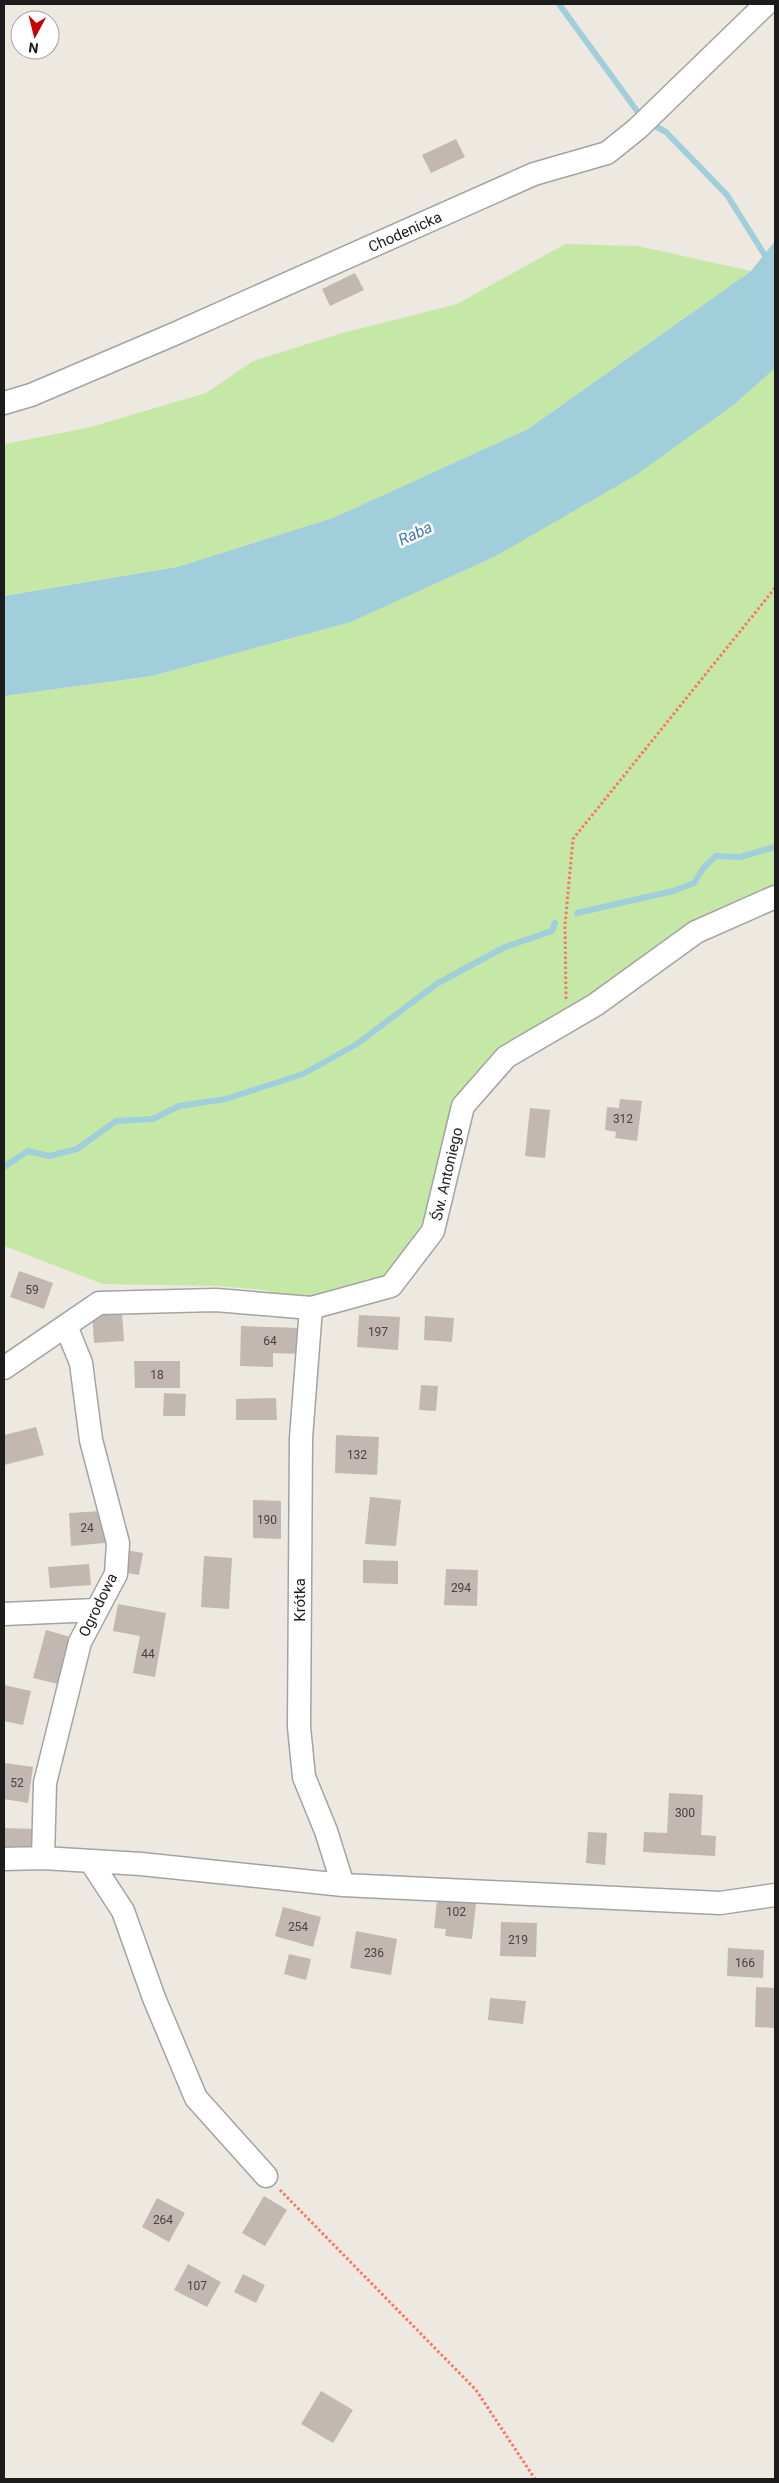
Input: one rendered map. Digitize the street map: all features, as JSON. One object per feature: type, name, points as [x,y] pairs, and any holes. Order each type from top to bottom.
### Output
[{"type":"street","name":"Chodenicka","points":[[4,403],[31,395],[172,335],[534,174],[607,153],[637,129],[766,4]]},
{"type":"street","name":"Św. Antoniego","points":[[4,1368],[99,1303],[216,1300],[311,1308],[391,1286],[433,1231],[463,1106],[506,1057],[595,1005],[696,932],[775,897]]},
{"type":"street","name":"Krótka","points":[[311,1308],[301,1438],[299,1727],[304,1777],[326,1831],[343,1885]]},
{"type":"street","name":"Ogrodowa","points":[[43,1858],[45,1783],[80,1642],[116,1574],[118,1543],[90,1440],[81,1363],[66,1326]]},
{"type":"street","points":[[4,1614],[96,1610]]},
{"type":"street","points":[[4,1859],[43,1858],[141,1864],[343,1885],[720,1903],[775,1895]]},
{"type":"street","points":[[91,1862],[123,1911],[154,1998],[196,2098],[266,2176]]},
{"type":"path","points":[[566,1022],[565,925],[573,839],[775,588]]},
{"type":"path","points":[[266,2176],[476,2390],[534,2479]]},
{"type":"green space","points":[[565,244],[638,246],[751,271],[528,429],[333,518],[177,567],[4,596],[4,444],[87,428],[206,393],[253,361],[342,333],[457,304]]},
{"type":"green space","points":[[775,368],[775,897],[506,1057],[463,1106],[433,1231],[391,1286],[311,1308],[265,1290],[219,1286],[103,1284],[4,1246],[4,696],[152,676],[351,622],[494,557],[736,403]]},
{"type":"water","name":"Raba","points":[[775,241],[775,368],[736,403],[636,475],[494,557],[351,622],[152,676],[4,696],[4,596],[177,567],[333,518],[528,429],[751,271]]},
{"type":"building","points":[[456,139],[465,157],[431,173],[422,155]]},
{"type":"building","points":[[355,273],[364,290],[330,306],[322,289]]},
{"type":"building","points":[[620,1099],[642,1101],[637,1141],[615,1138],[616,1132],[605,1130],[607,1107],[619,1108]]},
{"type":"building","points":[[530,1108],[550,1110],[545,1158],[525,1156]]},
{"type":"building","points":[[19,1271],[53,1283],[44,1309],[10,1297]]},
{"type":"building","points":[[122,1312],[124,1341],[94,1343],[92,1313]]},
{"type":"building","points":[[359,1315],[400,1317],[398,1350],[357,1347]]},
{"type":"building","points":[[425,1316],[454,1318],[452,1342],[424,1340]]},
{"type":"building","points":[[241,1326],[300,1328],[299,1354],[273,1353],[273,1367],[240,1366]]},
{"type":"building","points":[[134,1361],[180,1361],[180,1388],[135,1388]]},
{"type":"building","points":[[421,1385],[438,1386],[436,1411],[419,1410]]},
{"type":"building","points":[[164,1393],[186,1394],[185,1416],[163,1416]]},
{"type":"building","points":[[276,1398],[277,1420],[236,1420],[236,1399]]},
{"type":"building","points":[[36,1427],[44,1455],[4,1465],[4,1435]]},
{"type":"building","points":[[336,1435],[379,1437],[377,1475],[335,1473]]},
{"type":"building","points":[[370,1497],[401,1500],[396,1546],[365,1544]]},
{"type":"building","points":[[253,1500],[281,1501],[281,1539],[253,1538]]},
{"type":"building","points":[[102,1511],[105,1543],[71,1546],[69,1513]]},
{"type":"building","points":[[126,1550],[143,1553],[139,1575],[122,1572]]},
{"type":"building","points":[[204,1556],[232,1558],[229,1609],[201,1607]]},
{"type":"building","points":[[363,1560],[398,1561],[398,1584],[363,1583]]},
{"type":"building","points":[[89,1564],[91,1585],[50,1588],[48,1567]]},
{"type":"building","points":[[446,1569],[478,1570],[477,1606],[444,1605]]},
{"type":"building","points":[[118,1604],[166,1613],[155,1677],[133,1673],[140,1636],[113,1631]]},
{"type":"building","points":[[46,1630],[70,1637],[58,1684],[33,1678]]},
{"type":"building","points":[[4,1685],[31,1691],[23,1725],[4,1721]]},
{"type":"building","points":[[4,1763],[33,1767],[28,1803],[4,1799]]},
{"type":"building","points":[[669,1793],[703,1795],[701,1835],[716,1836],[715,1856],[643,1852],[644,1832],[667,1833]]},
{"type":"building","points":[[4,1828],[35,1829],[34,1852],[4,1852]]},
{"type":"building","points":[[588,1832],[607,1833],[605,1865],[586,1863]]},
{"type":"building","points":[[438,1892],[477,1896],[472,1939],[445,1936],[446,1929],[434,1928]]},
{"type":"building","points":[[283,1907],[321,1917],[313,1947],[275,1936]]},
{"type":"building","points":[[501,1922],[537,1923],[536,1957],[500,1956]]},
{"type":"building","points":[[356,1931],[397,1939],[391,1975],[350,1968]]},
{"type":"building","points":[[728,1948],[764,1950],[763,1978],[727,1976]]},
{"type":"building","points":[[289,1954],[311,1959],[306,1980],[284,1974]]},
{"type":"building","points":[[756,1987],[775,1988],[775,2028],[755,2027]]},
{"type":"building","points":[[490,1998],[526,2001],[523,2024],[488,2020]]},
{"type":"building","points":[[264,2196],[287,2210],[265,2246],[242,2233]]},
{"type":"building","points":[[157,2198],[185,2213],[169,2242],[142,2227]]},
{"type":"building","points":[[188,2264],[221,2282],[207,2307],[174,2290]]},
{"type":"building","points":[[243,2274],[265,2285],[256,2303],[234,2292]]},
{"type":"building","points":[[321,2391],[353,2410],[333,2443],[301,2424]]},
{"type":"waterway","points":[[559,4],[640,115]]},
{"type":"waterway","points":[[653,125],[666,132],[727,195],[775,268]]},
{"type":"waterway","points":[[577,913],[673,891],[694,883],[704,867],[716,856],[740,857],[775,847]]},
{"type":"waterway","points":[[4,1167],[28,1151],[49,1156],[77,1149],[116,1121],[153,1119],[179,1106],[226,1099],[303,1074],[357,1044],[438,983],[505,947],[552,931],[555,923]]}]
